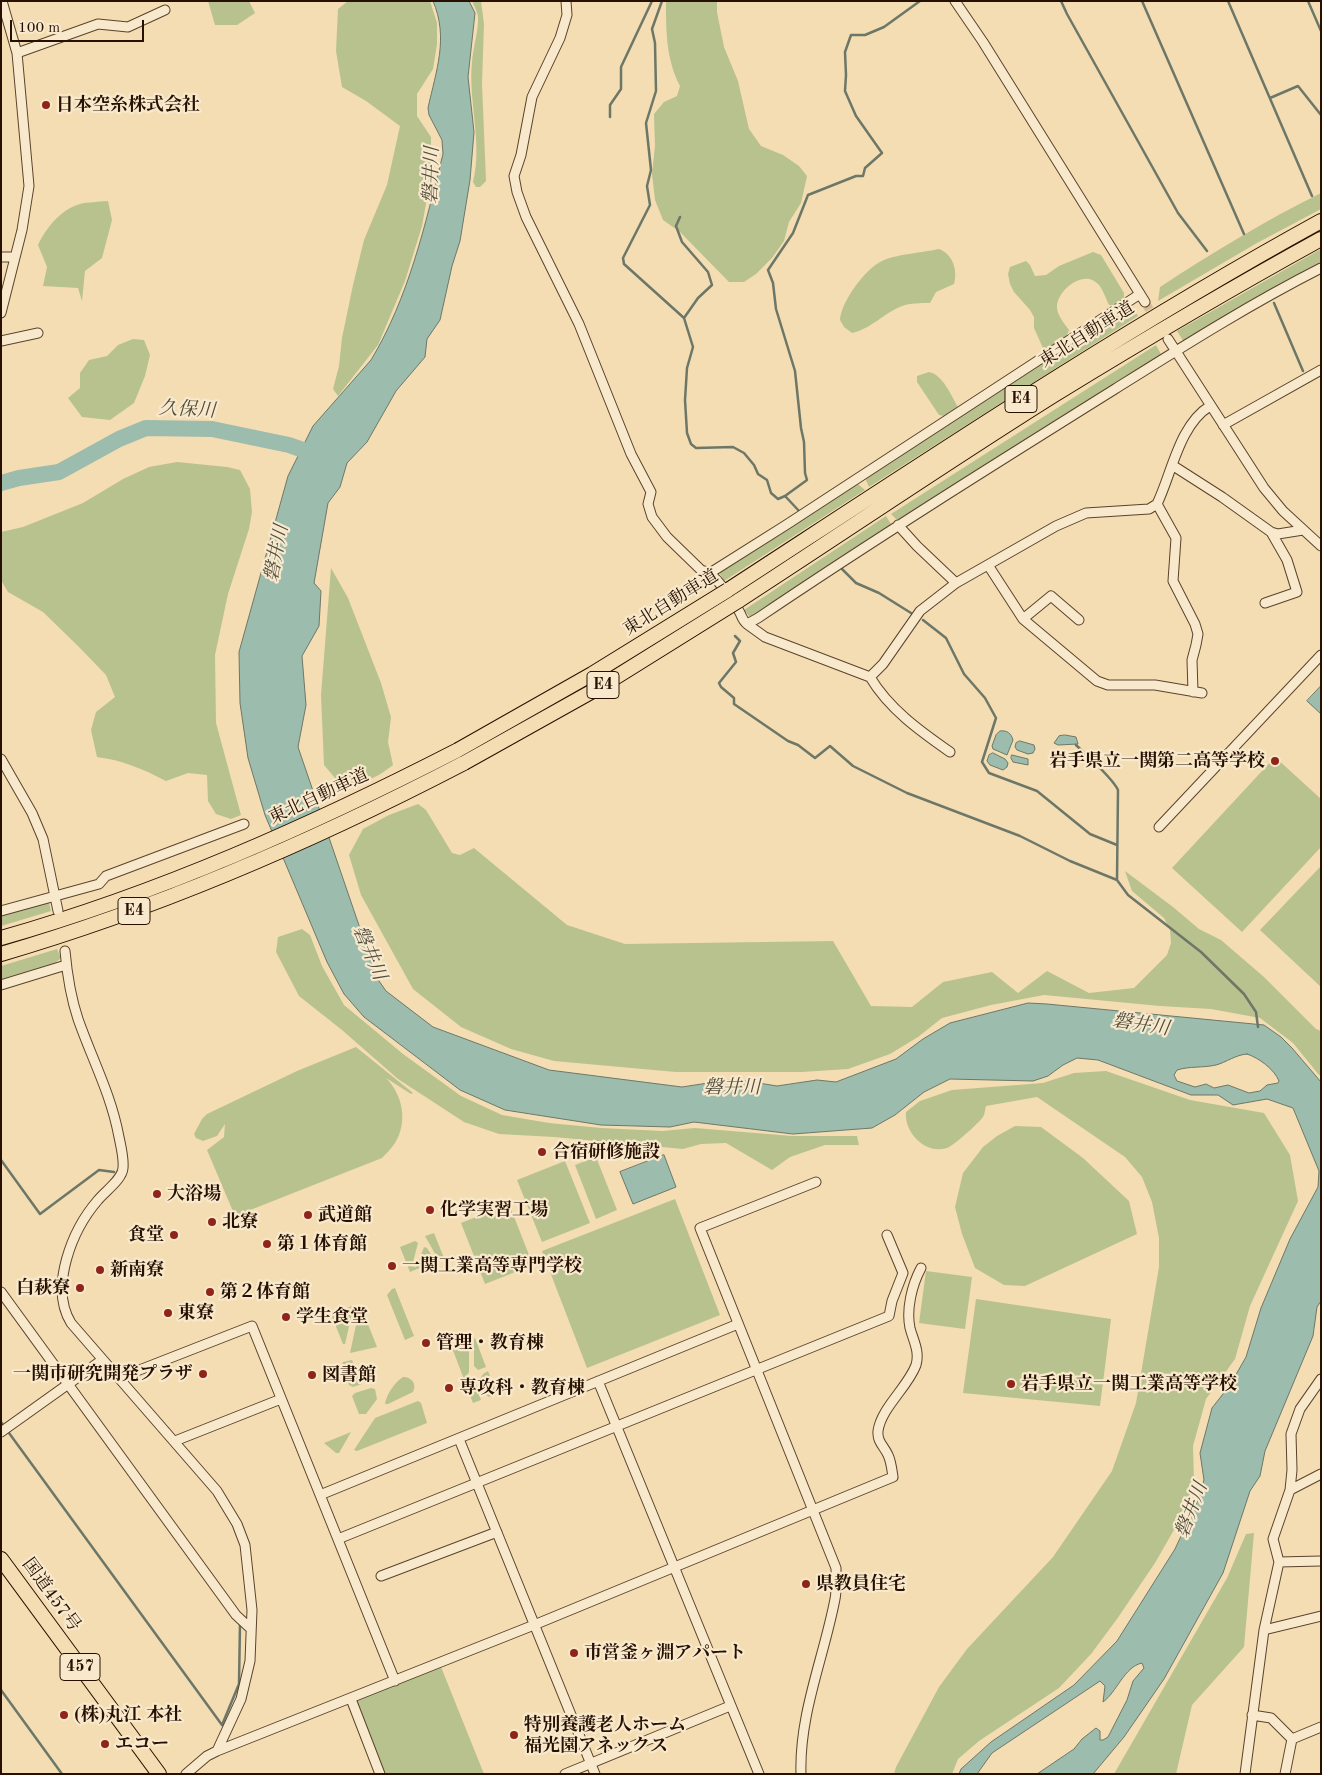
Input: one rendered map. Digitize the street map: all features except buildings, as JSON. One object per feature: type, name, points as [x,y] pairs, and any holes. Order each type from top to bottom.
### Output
[{"type":"highway","name":"東北自動車道","points":[[1,938],[134,894],[259,845],[368,795],[458,750],[592,674],[728,590],[1037,389],[1243,263],[1321,220]]},
{"type":"highway","name":"東北自動車道","points":[[1,954],[138,909],[264,859],[374,809],[481,754],[600,687],[738,601],[1052,397],[1203,306],[1321,239]]},
{"type":"highway","name":"国道457号","points":[[1,1560],[159,1774]]},
{"type":"street","points":[[1,313],[15,257],[29,186],[17,53],[2,1]]},
{"type":"street","points":[[566,1],[567,15],[560,38],[532,97],[521,155],[514,176],[517,192],[526,217],[579,324],[631,454],[651,492],[648,504],[652,517],[667,536],[701,570],[710,573],[720,584],[740,613],[741,620],[765,637],[870,677],[877,688],[912,725],[950,752]]},
{"type":"street","points":[[710,573],[1142,298],[983,42],[955,1]]},
{"type":"street","points":[[17,53],[98,24],[128,27],[165,10]]},
{"type":"street","points":[[1,257],[15,257]]},
{"type":"street","points":[[741,620],[898,525],[1175,351],[1321,268]]},
{"type":"street","points":[[1,341],[38,333]]},
{"type":"street","points":[[1168,339],[1264,488],[1283,511],[1321,546]]},
{"type":"street","points":[[1223,425],[1321,370]]},
{"type":"street","points":[[870,677],[883,664],[920,611],[956,583],[1056,526],[1086,513],[1150,509],[1157,504],[1190,426],[1200,412],[1210,406]]},
{"type":"street","points":[[1172,465],[1222,497],[1271,532],[1278,534],[1303,530]]},
{"type":"street","points":[[988,565],[1023,619],[1097,681],[1108,685],[1155,685],[1197,693],[1192,660],[1198,634],[1195,624],[1173,581],[1176,538],[1157,504]]},
{"type":"street","points":[[898,525],[956,583]]},
{"type":"street","points":[[1265,603],[1297,592],[1287,560],[1271,532]]},
{"type":"street","points":[[1023,619],[1051,596],[1079,620]]},
{"type":"street","points":[[1159,826],[1321,655]]},
{"type":"street","points":[[1,759],[32,813],[43,839],[58,911]]},
{"type":"street","points":[[1,911],[99,884],[106,876],[244,824]]},
{"type":"street","points":[[65,951],[66,965],[78,1017],[106,1086],[117,1126],[123,1167],[121,1175],[97,1201],[76,1235],[70,1250],[62,1295],[66,1315],[71,1323],[217,1491],[237,1524],[245,1545],[252,1610],[250,1661],[240,1699],[217,1751]]},
{"type":"street","points":[[1,985],[66,965]]},
{"type":"street","points":[[801,1774],[800,1749],[816,1673],[836,1597],[836,1568],[700,1228],[816,1182]]},
{"type":"street","points":[[338,1539],[889,1316],[892,1301],[903,1273],[887,1235]]},
{"type":"street","points":[[186,1774],[217,1751],[534,1625],[893,1477],[888,1455],[878,1441],[878,1430],[885,1413],[907,1382],[916,1364],[918,1353],[908,1313],[916,1278],[921,1268]]},
{"type":"street","points":[[1,1292],[236,1615],[251,1629]]},
{"type":"street","points":[[320,1495],[738,1324]]},
{"type":"street","points":[[119,1378],[252,1326],[395,1681]]},
{"type":"street","points":[[1,1432],[102,1360]]},
{"type":"street","points":[[1245,1774],[1264,1630],[1279,1562],[1273,1539],[1290,1490],[1292,1470],[1291,1434],[1300,1409],[1321,1379]]},
{"type":"street","points":[[598,1381],[759,1774]]},
{"type":"street","points":[[175,1442],[281,1399]]},
{"type":"street","points":[[459,1439],[594,1774]]},
{"type":"street","points":[[1290,1490],[1321,1474]]},
{"type":"street","points":[[381,1576],[497,1532]]},
{"type":"street","points":[[1279,1562],[1321,1561]]},
{"type":"street","points":[[1264,1630],[1321,1616]]},
{"type":"street","points":[[350,1699],[380,1774]]},
{"type":"street","points":[[564,1774],[730,1706]]},
{"type":"street","points":[[1252,1715],[1271,1718],[1292,1739]]},
{"type":"street","points":[[1292,1739],[1321,1727]]},
{"type":"street","points":[[1285,1774],[1292,1739]]},
{"type":"green space","points":[[208,1],[249,1],[255,13],[237,25],[215,25]]},
{"type":"green space","points":[[348,1],[430,1],[437,23],[437,44],[433,69],[417,94],[417,116],[431,137],[431,176],[422,226],[405,281],[378,345],[338,396],[333,389],[339,366],[342,338],[353,285],[364,240],[387,185],[400,126],[366,101],[342,87],[336,51],[338,9]]},
{"type":"green space","points":[[472,1],[481,1],[484,24],[482,83],[486,181],[480,187],[476,187],[473,182],[476,167],[476,137],[471,77],[478,14]]},
{"type":"green space","points":[[666,1],[717,1],[717,12],[724,47],[738,81],[749,129],[761,146],[783,155],[799,166],[807,176],[801,203],[789,222],[784,241],[772,258],[756,274],[744,282],[729,282],[680,232],[663,220],[655,200],[652,174],[655,146],[654,114],[664,102],[677,96],[680,86],[669,55]]},
{"type":"green space","points":[[1321,193],[1321,209],[1257,243],[1158,301],[1160,287],[1239,237]]},
{"type":"green space","points":[[108,201],[112,220],[102,258],[85,271],[82,301],[78,288],[43,286],[47,267],[38,245],[54,220],[66,211],[83,203]]},
{"type":"green space","points":[[939,249],[944,251],[951,259],[955,269],[954,284],[936,292],[930,303],[902,306],[859,331],[852,333],[844,327],[840,320],[841,313],[849,296],[862,278],[875,265],[893,257]]},
{"type":"green space","points":[[1321,249],[1321,265],[1184,342],[1177,331]]},
{"type":"green space","points":[[1093,252],[1101,255],[1124,293],[1124,299],[1116,305],[1109,305],[1100,286],[1092,280],[1079,280],[1073,283],[1062,293],[1057,305],[1059,315],[1069,330],[1066,337],[1048,348],[1043,348],[1034,328],[1034,317],[1010,284],[1008,274],[1010,267],[1026,261],[1035,276],[1046,275],[1059,266]]},
{"type":"green space","points":[[1131,305],[1138,316],[869,487],[865,478]]},
{"type":"green space","points":[[133,339],[144,340],[150,355],[145,376],[134,403],[110,420],[82,417],[68,398],[80,388],[80,373],[89,360],[107,356],[118,345]]},
{"type":"green space","points":[[1156,345],[1162,356],[900,519],[897,520],[891,514]]},
{"type":"green space","points":[[929,372],[942,381],[958,407],[944,416],[939,415],[917,382],[917,376]]},
{"type":"green space","points":[[177,462],[240,470],[250,489],[252,512],[249,529],[228,594],[215,655],[216,723],[241,815],[231,819],[216,814],[208,801],[207,775],[188,773],[166,781],[115,760],[97,757],[91,730],[96,712],[115,697],[106,675],[43,612],[8,592],[1,580],[1,532],[23,527],[83,503],[123,479],[149,467]]},
{"type":"green space","points":[[858,484],[865,490],[724,581],[720,574],[721,570]]},
{"type":"green space","points":[[886,516],[891,524],[889,527],[755,616],[749,616],[744,610]]},
{"type":"green space","points":[[331,568],[348,598],[381,683],[391,717],[388,742],[393,765],[368,780],[340,784],[324,765],[321,695]]},
{"type":"green space","points":[[1275,757],[1321,799],[1321,847],[1242,932],[1172,868]]},
{"type":"green space","points":[[418,804],[426,810],[452,853],[460,855],[474,848],[567,925],[625,944],[833,941],[871,1006],[912,1007],[943,982],[992,972],[1018,993],[1047,971],[1089,993],[1134,988],[1167,955],[1171,943],[1170,930],[1164,918],[1132,891],[1125,871],[1199,929],[1221,940],[1264,977],[1316,1029],[1321,1031],[1321,1075],[1319,1075],[1293,1043],[1260,1018],[1211,1009],[1044,995],[991,1005],[942,1018],[918,1037],[890,1054],[848,1069],[802,1072],[676,1072],[554,1061],[511,1049],[461,1027],[413,989],[361,895],[349,855],[363,829],[389,815]]},
{"type":"green space","points":[[1321,866],[1321,987],[1260,930]]},
{"type":"green space","points":[[43,902],[49,903],[51,911],[1,926],[1,913]]},
{"type":"green space","points":[[302,929],[310,935],[322,966],[344,1005],[403,1054],[461,1096],[502,1115],[549,1123],[601,1128],[662,1131],[695,1128],[792,1136],[857,1136],[859,1145],[825,1145],[790,1157],[772,1170],[726,1143],[701,1144],[683,1149],[499,1134],[464,1122],[398,1079],[342,1030],[299,996],[276,952],[278,937]]},
{"type":"green space","points":[[57,949],[61,958],[54,964],[1,980],[1,966]]},
{"type":"green space","points":[[356,1047],[413,1093],[411,1094],[386,1078],[396,1092],[402,1109],[399,1135],[393,1145],[382,1158],[235,1216],[207,1150],[224,1137],[225,1124],[217,1136],[203,1141],[196,1138],[194,1134],[202,1119],[207,1114],[297,1071]]},
{"type":"green space","points":[[1106,1071],[1190,1100],[1264,1113],[1290,1155],[1298,1201],[1250,1306],[1235,1359],[1206,1399],[1193,1446],[1194,1482],[1187,1507],[1155,1563],[1117,1619],[1091,1654],[1059,1688],[979,1741],[958,1759],[952,1774],[894,1774],[939,1687],[967,1649],[1053,1557],[1112,1471],[1136,1403],[1159,1267],[1159,1238],[1152,1202],[1142,1177],[1125,1157],[1037,1097],[986,1106],[983,1117],[971,1129],[947,1148],[939,1149],[924,1145],[912,1134],[906,1120],[906,1112],[920,1101],[952,1090],[1043,1083],[1074,1073]]},
{"type":"green space","points":[[1015,1126],[1041,1127],[1083,1158],[1129,1201],[1137,1234],[1025,1286],[1004,1285],[975,1268],[962,1234],[955,1207],[963,1173],[983,1147],[997,1136]]},
{"type":"green space","points":[[596,1157],[617,1210],[596,1219],[575,1165]]},
{"type":"green space","points":[[565,1161],[590,1223],[542,1242],[517,1180]]},
{"type":"green space","points":[[675,1199],[720,1315],[587,1368],[542,1251]]},
{"type":"green space","points":[[509,1204],[533,1265],[485,1284],[461,1223]]},
{"type":"green space","points":[[434,1233],[444,1258],[410,1272],[400,1247],[415,1241],[418,1243],[412,1266],[416,1267],[424,1247],[427,1248],[435,1261],[438,1259],[425,1236]]},
{"type":"green space","points":[[926,1271],[972,1277],[965,1329],[919,1323]]},
{"type":"green space","points":[[395,1288],[414,1336],[405,1340],[387,1295]]},
{"type":"green space","points":[[976,1299],[1111,1319],[1100,1406],[963,1393]]},
{"type":"green space","points":[[352,1306],[353,1309],[345,1344],[343,1344],[331,1314]]},
{"type":"green space","points":[[362,1309],[377,1347],[350,1353],[359,1311]]},
{"type":"green space","points":[[469,1338],[469,1372],[465,1378],[467,1382],[475,1382],[481,1400],[473,1403],[451,1345]]},
{"type":"green space","points":[[475,1338],[486,1367],[478,1370],[474,1366]]},
{"type":"green space","points":[[352,1360],[362,1384],[353,1387],[349,1385],[342,1365],[343,1362]]},
{"type":"green space","points":[[488,1371],[497,1394],[489,1397],[486,1395],[480,1379]]},
{"type":"green space","points":[[403,1377],[409,1378],[413,1382],[413,1392],[385,1404],[391,1389]]},
{"type":"green space","points":[[371,1388],[375,1389],[377,1399],[366,1414],[359,1414],[352,1396],[355,1393]]},
{"type":"green space","points":[[418,1401],[421,1403],[427,1423],[357,1451],[354,1450],[375,1418]]},
{"type":"green space","points":[[351,1432],[339,1453],[336,1453],[324,1443]]},
{"type":"green space","points":[[1254,1533],[1244,1647],[1192,1705],[1176,1774],[1114,1774],[1227,1578],[1246,1534]]},
{"type":"green space","points":[[441,1667],[484,1774],[384,1774],[355,1701]]},
{"type":"water","name":"磐井川","points":[[433,1],[469,1],[475,13],[468,77],[474,132],[470,180],[460,241],[452,266],[440,320],[427,339],[425,357],[396,391],[367,442],[347,463],[340,487],[328,503],[314,583],[321,591],[319,626],[302,656],[306,705],[298,747],[377,978],[386,991],[433,1027],[549,1070],[682,1087],[734,1079],[777,1086],[817,1080],[836,1082],[896,1059],[923,1039],[950,1023],[1028,1003],[1264,1025],[1281,1037],[1292,1048],[1321,1082],[1321,1301],[1317,1307],[1313,1336],[1265,1451],[1260,1476],[1250,1491],[1223,1573],[1164,1679],[1124,1737],[1093,1774],[1037,1774],[1074,1749],[1082,1739],[1096,1728],[1100,1731],[1100,1740],[1108,1737],[1127,1700],[1133,1681],[1144,1668],[1142,1663],[1136,1665],[1125,1674],[1103,1702],[1105,1686],[1100,1681],[992,1753],[977,1774],[959,1774],[961,1769],[991,1742],[1074,1685],[1117,1641],[1175,1549],[1197,1502],[1204,1480],[1200,1453],[1212,1408],[1230,1385],[1246,1357],[1261,1308],[1290,1239],[1318,1187],[1319,1171],[1293,1108],[1267,1099],[1233,1105],[1218,1095],[1191,1095],[1098,1060],[1077,1058],[1048,1076],[1033,1081],[950,1079],[924,1092],[895,1115],[872,1128],[793,1134],[694,1122],[670,1127],[601,1125],[505,1110],[460,1090],[364,1017],[344,994],[327,962],[265,815],[248,758],[240,703],[239,652],[288,476],[313,426],[371,360],[396,311],[406,286],[430,207],[443,154],[442,140],[429,115],[428,108],[440,54],[441,41],[438,15]],"holes":[[[1247,1054],[1270,1068],[1277,1077],[1278,1083],[1267,1085],[1260,1091],[1249,1093],[1228,1085],[1214,1088],[1206,1084],[1195,1087],[1177,1081],[1174,1075],[1177,1070],[1216,1065]]]},
{"type":"water","points":[[1321,686],[1321,714],[1307,701]]},
{"type":"water","points":[[1000,731],[1008,732],[1013,740],[1007,755],[993,749],[992,746],[996,735]]},
{"type":"water","points":[[1059,736],[1076,737],[1078,744],[1058,745],[1054,743]]},
{"type":"water","points":[[1020,741],[1034,745],[1033,753],[1028,754],[1017,750],[1015,747],[1016,743]]},
{"type":"water","points":[[993,753],[1005,759],[1008,763],[1007,767],[1003,770],[990,765],[987,761],[989,755]]},
{"type":"water","points":[[1012,755],[1028,759],[1028,765],[1013,762]]},
{"type":"water","points":[[664,1155],[676,1187],[633,1204],[620,1172]]},
{"type":"waterway","points":[[610,117],[610,105],[621,89],[621,67],[652,1]]},
{"type":"waterway","points":[[662,1],[652,29],[655,43],[656,91],[646,123],[651,170],[647,186],[650,205],[623,258],[624,264],[684,318]]},
{"type":"waterway","points":[[785,496],[807,480],[795,371],[776,309],[773,283],[768,270],[793,233],[808,195],[856,176],[863,176],[865,168],[882,153],[856,116],[845,91],[845,52],[851,35],[865,35],[884,27],[920,1]]},
{"type":"waterway","points":[[1061,1],[1178,213],[1207,251]]},
{"type":"waterway","points":[[1142,1],[1244,234]]},
{"type":"waterway","points":[[1228,1],[1312,196]]},
{"type":"waterway","points":[[1308,1],[1321,31]]},
{"type":"waterway","points":[[1270,98],[1298,86],[1321,115]]},
{"type":"waterway","points":[[680,217],[676,226],[682,242],[708,272],[712,285],[698,298],[684,318],[693,347],[687,368],[685,400],[687,433],[691,444],[696,448],[733,447],[744,453],[754,465],[758,474],[767,480],[771,493],[778,499],[785,496],[800,512]]},
{"type":"waterway","points":[[1274,303],[1303,371]]},
{"type":"waterway","name":"久保川","points":[[1,483],[19,478],[59,472],[119,439],[146,428],[212,429],[289,445],[320,456]]},
{"type":"waterway","points":[[842,569],[856,583],[879,593],[911,613]]},
{"type":"waterway","points":[[923,620],[946,638],[964,674],[985,698],[996,718],[982,762],[989,773],[1037,791],[1090,834],[1117,845]]},
{"type":"waterway","points":[[735,636],[740,641],[733,653],[736,662],[719,683],[721,687],[734,698],[734,704],[788,741],[798,745],[815,758],[830,746],[853,766],[907,793],[1020,836],[1070,861],[1117,880]]},
{"type":"waterway","points":[[1076,745],[1105,773],[1118,790],[1117,880],[1128,895],[1201,952],[1244,994],[1256,1012],[1258,1027]]},
{"type":"waterway","points":[[1,1160],[40,1214],[99,1170],[114,1172]]},
{"type":"waterway","points":[[1,1422],[222,1725],[239,1684],[240,1623]]},
{"type":"waterway","points":[[1,1690],[62,1774]]},
{"type":"tunnel","points":[[1145,302],[1156,321]]},
{"type":"place","name":"日本空糸株式会社","points":[[46,105]]},
{"type":"place","name":"岩手県立一関第二高等学校","points":[[1275,761]]},
{"type":"place","name":"合宿研修施設","points":[[542,1152]]},
{"type":"place","name":"大浴場","points":[[157,1194]]},
{"type":"place","name":"化学実習工場","points":[[430,1210]]},
{"type":"place","name":"武道館","points":[[308,1215]]},
{"type":"place","name":"北寮","points":[[212,1222]]},
{"type":"place","name":"食堂","points":[[174,1235]]},
{"type":"place","name":"第１体育館","points":[[267,1244]]},
{"type":"place","name":"一関工業高等専門学校","points":[[392,1266]]},
{"type":"place","name":"新南寮","points":[[100,1270]]},
{"type":"place","name":"白萩寮","points":[[80,1288]]},
{"type":"place","name":"第２体育館","points":[[210,1292]]},
{"type":"place","name":"東寮","points":[[168,1313]]},
{"type":"place","name":"学生食堂","points":[[286,1317]]},
{"type":"place","name":"管理・教育棟","points":[[426,1343]]},
{"type":"place","name":"一関市研究開発プラザ","points":[[203,1374]]},
{"type":"place","name":"図書館","points":[[312,1375]]},
{"type":"place","name":"岩手県立一関工業高等学校","points":[[1011,1384]]},
{"type":"place","name":"専攻科・教育棟","points":[[449,1388]]},
{"type":"place","name":"県教員住宅","points":[[806,1584]]},
{"type":"place","name":"市営釜ヶ淵アパート","points":[[574,1653]]},
{"type":"place","name":"(株)丸江 本社","points":[[64,1715]]},
{"type":"place","name":"特別養護老人ホーム 福光園アネックス","points":[[514,1735]]},
{"type":"place","name":"エコー","points":[[105,1744]]}]
